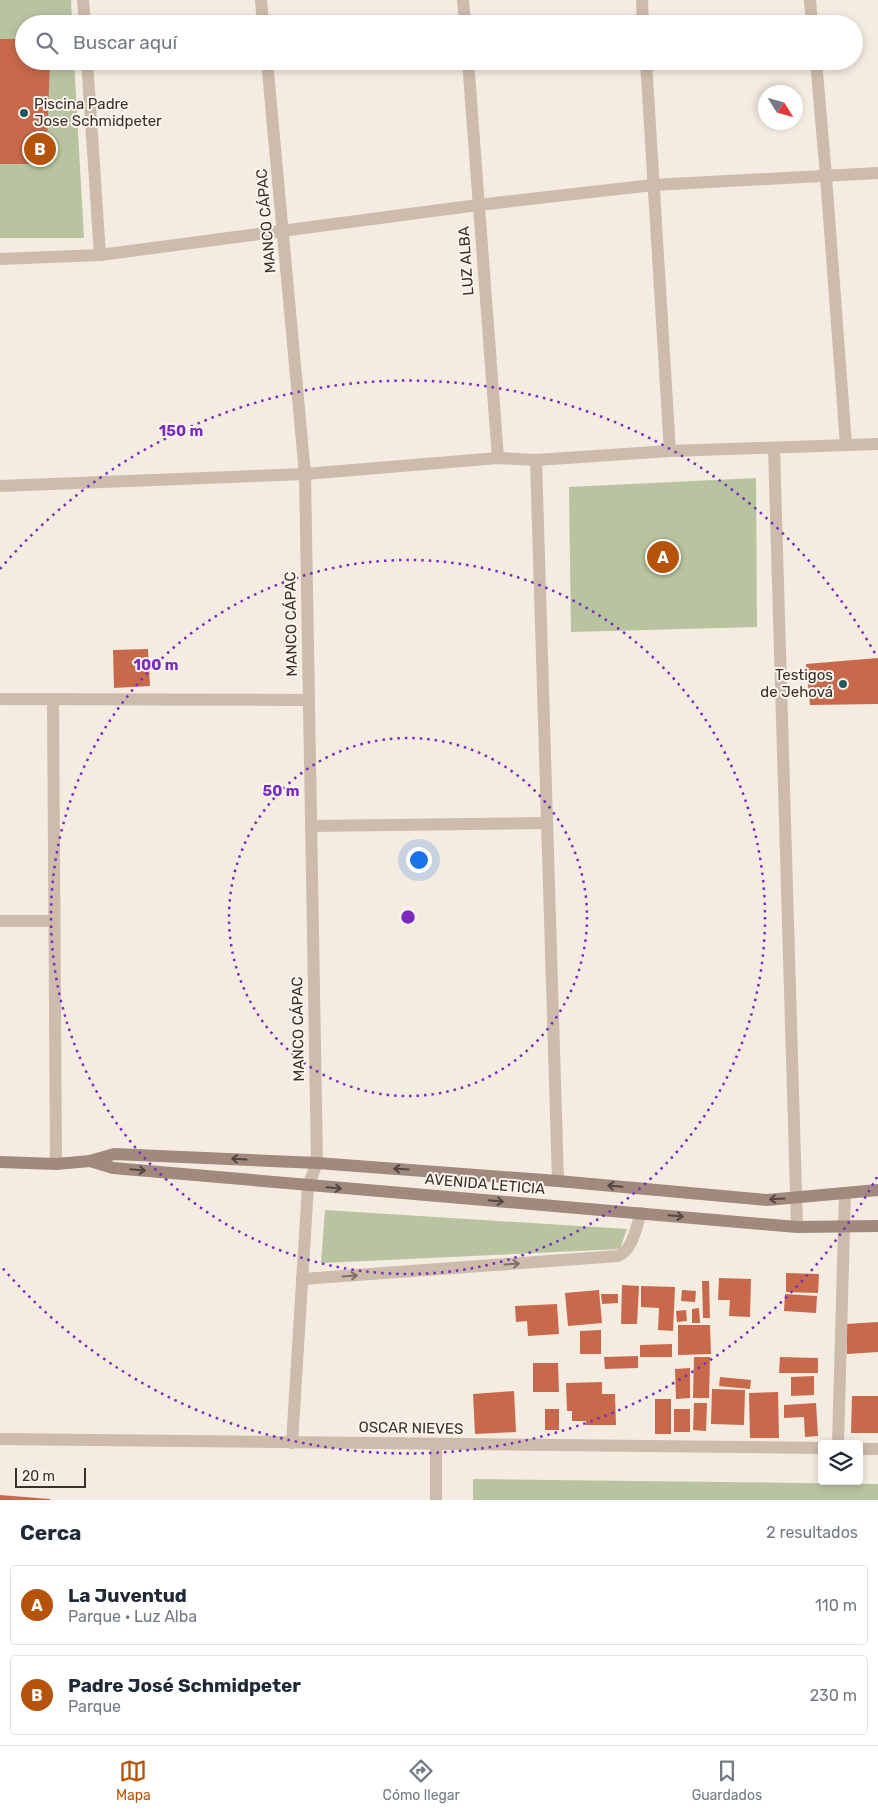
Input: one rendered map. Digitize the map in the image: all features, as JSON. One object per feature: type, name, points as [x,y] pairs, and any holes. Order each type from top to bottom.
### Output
[{"type":"street","points":[[83,0],[84,15]]},
{"type":"street","points":[[261,0],[262,15]]},
{"type":"street","points":[[463,0],[464,15]]},
{"type":"street","points":[[642,0],[643,15]]},
{"type":"street","points":[[810,0],[811,15]]},
{"type":"street","points":[[89,70],[100,255]]},
{"type":"street","name":"MANCO CÁPAC","points":[[268,70],[305,474],[309,700],[317,1163],[308,1186],[292,1443]]},
{"type":"street","name":"LUZ ALBA","points":[[469,70],[498,458]]},
{"type":"street","points":[[647,70],[670,451]]},
{"type":"street","points":[[817,70],[846,445]]},
{"type":"street","points":[[0,260],[100,255],[653,184],[878,173]]},
{"type":"street","points":[[0,486],[305,474],[498,458],[536,460],[670,451],[878,444]]},
{"type":"street","points":[[774,448],[797,1226]]},
{"type":"street","points":[[536,460],[558,1181]]},
{"type":"street","points":[[0,698],[309,700]]},
{"type":"street","points":[[53,699],[56,1164]]},
{"type":"street","points":[[311,826],[547,822]]},
{"type":"street","points":[[0,921],[54,922]]},
{"type":"street","name":"AVENIDA LETICIA","points":[[0,1162],[56,1164],[90,1161],[114,1154],[317,1163],[558,1181],[767,1200],[878,1190]]},
{"type":"street","name":"AVENIDA LETICIA","points":[[90,1161],[113,1168],[308,1186],[797,1226],[878,1226]]},
{"type":"street","points":[[838,1440],[845,1193]]},
{"type":"street","points":[[302,1279],[618,1256],[628,1248],[641,1213]]},
{"type":"street","name":"OSCAR NIEVES","points":[[0,1439],[818,1448]]},
{"type":"street","points":[[436,1444],[436,1500]]},
{"type":"street","points":[[863,1449],[878,1449]]},
{"type":"green space","points":[[0,0],[71,0],[72,15],[15,15],[15,70],[75,70],[84,238],[0,238]]},
{"type":"green space","points":[[756,478],[757,627],[571,632],[569,487]]},
{"type":"green space","points":[[325,1210],[627,1229],[620,1249],[321,1263]]},
{"type":"green space","points":[[473,1479],[818,1483],[818,1485],[878,1484],[878,1500],[473,1500]]},
{"type":"building","name":"Piscina Padre Jose Schmidpeter","points":[[0,39],[15,39],[15,70],[50,70],[46,164],[0,164]]},
{"type":"building","points":[[148,649],[150,686],[114,688],[113,650]]},
{"type":"building","name":"Testigos de Jehová","points":[[878,658],[878,704],[810,705],[806,664]]},
{"type":"building","points":[[786,1273],[819,1274],[818,1293],[786,1292]]},
{"type":"building","points":[[719,1278],[751,1279],[750,1317],[729,1316],[730,1300],[718,1300]]},
{"type":"building","points":[[702,1281],[709,1281],[710,1318],[703,1318]]},
{"type":"building","points":[[622,1285],[639,1286],[637,1324],[621,1324]]},
{"type":"building","points":[[641,1286],[675,1287],[673,1331],[658,1330],[659,1308],[641,1307]]},
{"type":"building","points":[[599,1290],[602,1323],[568,1326],[565,1293]]},
{"type":"building","points":[[682,1290],[696,1291],[695,1302],[681,1301]]},
{"type":"building","points":[[601,1294],[618,1294],[618,1303],[602,1304]]},
{"type":"building","points":[[785,1294],[817,1296],[816,1313],[784,1311]]},
{"type":"building","points":[[557,1304],[559,1334],[528,1336],[527,1321],[516,1322],[515,1306]]},
{"type":"building","points":[[699,1308],[700,1323],[692,1323],[692,1309]]},
{"type":"building","points":[[686,1310],[687,1321],[677,1322],[676,1311]]},
{"type":"building","points":[[878,1322],[878,1352],[847,1354],[846,1324]]},
{"type":"building","points":[[678,1325],[710,1325],[711,1354],[678,1355]]},
{"type":"building","points":[[601,1330],[601,1354],[580,1354],[580,1331]]},
{"type":"building","points":[[672,1344],[672,1357],[640,1357],[640,1345]]},
{"type":"building","points":[[638,1356],[638,1368],[605,1369],[604,1357]]},
{"type":"building","points":[[694,1357],[710,1357],[709,1398],[693,1398]]},
{"type":"building","points":[[780,1357],[818,1358],[818,1373],[779,1373]]},
{"type":"building","points":[[533,1363],[558,1363],[559,1392],[533,1392]]},
{"type":"building","points":[[690,1368],[690,1398],[676,1399],[675,1369]]},
{"type":"building","points":[[814,1376],[814,1395],[791,1396],[791,1377]]},
{"type":"building","points":[[720,1377],[751,1380],[750,1389],[719,1386]]},
{"type":"building","points":[[602,1382],[602,1394],[615,1394],[616,1425],[586,1425],[586,1421],[572,1421],[572,1411],[567,1411],[566,1383]]},
{"type":"building","points":[[712,1389],[745,1390],[744,1425],[711,1424]]},
{"type":"building","points":[[514,1391],[516,1432],[475,1434],[473,1394]]},
{"type":"building","points":[[778,1392],[779,1438],[750,1438],[749,1393]]},
{"type":"building","points":[[852,1396],[878,1396],[878,1433],[851,1433]]},
{"type":"building","points":[[655,1399],[671,1399],[671,1434],[655,1434]]},
{"type":"building","points":[[694,1403],[707,1403],[706,1431],[693,1430]]},
{"type":"building","points":[[816,1403],[818,1436],[805,1437],[804,1417],[784,1418],[784,1405]]},
{"type":"building","points":[[545,1409],[559,1409],[559,1430],[545,1430]]},
{"type":"building","points":[[674,1409],[690,1409],[690,1432],[674,1432]]},
{"type":"building","points":[[0,1495],[50,1499],[50,1500],[0,1500]]},
{"type":"place","name":"Piscina Padre Jose Schmidpeter","points":[[24,113]]},
{"type":"place","name":"Padre José Schmidpeter","points":[[40,149]]},
{"type":"place","name":"La Juventud","points":[[663,557]]},
{"type":"place","name":"Testigos de Jehová","points":[[843,684]]}]
